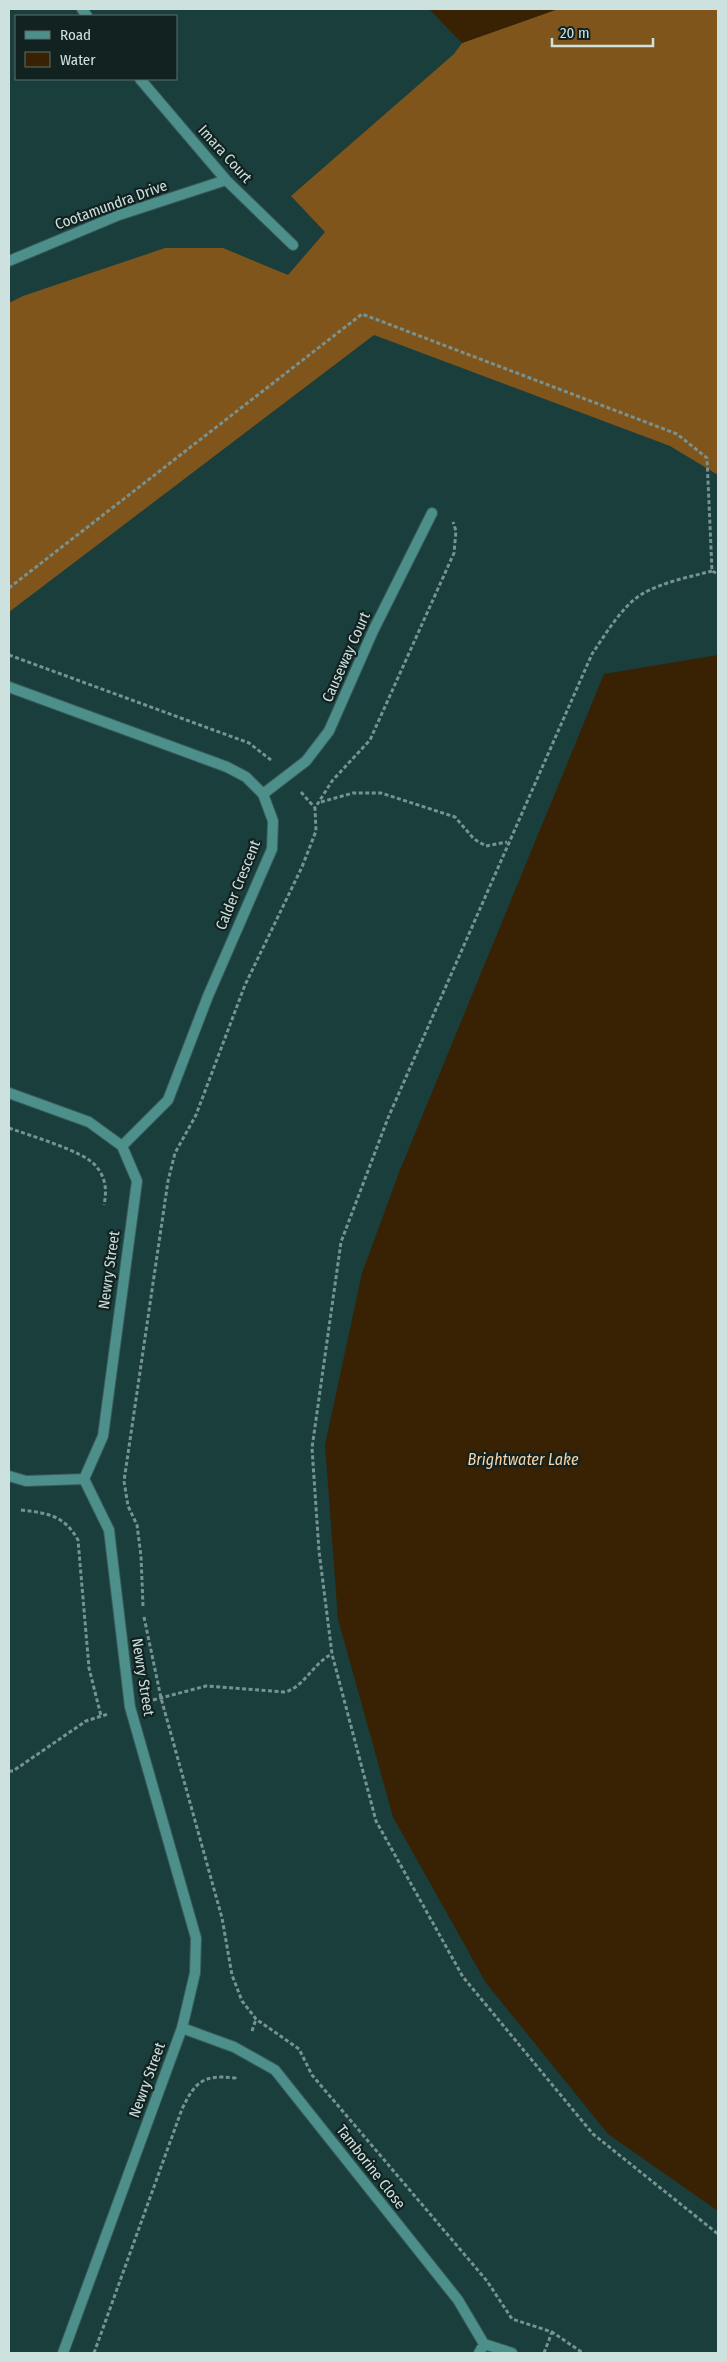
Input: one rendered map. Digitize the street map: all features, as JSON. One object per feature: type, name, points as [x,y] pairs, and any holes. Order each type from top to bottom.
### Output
[{"type":"street","name":"Imara Court","points":[[141,80],[226,180],[293,245]]},
{"type":"street","name":"Cootamundra Drive","points":[[9,261],[120,215],[226,180]]},
{"type":"street","name":"Causeway Court","points":[[263,794],[306,761],[329,731],[372,631],[432,513]]},
{"type":"street","name":"Calder Crescent","points":[[9,687],[227,767],[246,777],[263,794],[274,821],[272,849],[208,996],[168,1100],[122,1146]]},
{"type":"street","points":[[9,1093],[89,1122],[122,1146]]},
{"type":"street","name":"Newry Street","points":[[63,2353],[182,2028],[195,1973],[196,1938],[130,1707],[109,1530],[84,1479],[102,1436],[137,1181],[122,1146]]},
{"type":"street","points":[[9,1476],[26,1481],[84,1479]]},
{"type":"street","name":"Tamborine Close","points":[[182,2028],[234,2047],[275,2070],[458,2300],[481,2349],[512,2353]]},
{"type":"path","points":[[9,588],[362,314],[677,434],[706,458],[712,571]]},
{"type":"path","points":[[315,808],[332,781],[370,740],[454,553],[456,531],[452,521],[432,513]]},
{"type":"path","points":[[718,574],[712,571],[677,579],[641,595],[617,619],[592,654],[388,1118],[342,1242],[312,1448],[319,1552],[332,1654],[376,1821],[463,1977],[593,2134],[718,2234]]},
{"type":"path","points":[[9,655],[249,743],[261,751],[315,808],[316,831],[302,867],[245,985],[206,1089],[175,1153],[168,1181],[124,1481],[128,1506],[137,1525],[141,1556],[144,1613],[162,1698],[222,1918],[232,1975],[242,2001],[256,2019],[299,2048],[312,2075],[487,2281],[512,2319],[552,2332],[583,2353]]},
{"type":"path","points":[[320,802],[353,793],[381,793],[455,817],[474,839],[486,846],[508,842]]},
{"type":"path","points":[[9,1128],[76,1153],[94,1163],[103,1176],[107,1190],[104,1205]]},
{"type":"path","points":[[21,1510],[57,1517],[71,1527],[78,1540],[87,1651],[101,1716]]},
{"type":"path","points":[[9,1771],[14,1771],[86,1721],[206,1686],[284,1692],[293,1690],[321,1659],[332,1654]]},
{"type":"path","points":[[252,2030],[256,2019]]},
{"type":"path","points":[[94,2353],[182,2109],[193,2088],[206,2079],[223,2076],[235,2078],[239,2068]]},
{"type":"path","points":[[544,2353],[552,2332]]},
{"type":"shaded area","points":[[558,9],[718,9],[718,475],[670,446],[374,335],[9,612],[9,303],[23,296],[165,248],[223,248],[288,275],[325,232],[291,196],[454,54],[462,43]]},
{"type":"water","points":[[429,9],[558,9],[462,43]]},
{"type":"water","name":"Brightwater Lake","points":[[718,655],[718,2211],[608,2134],[486,1983],[393,1817],[338,1619],[325,1445],[362,1273],[400,1170],[604,674]]}]
